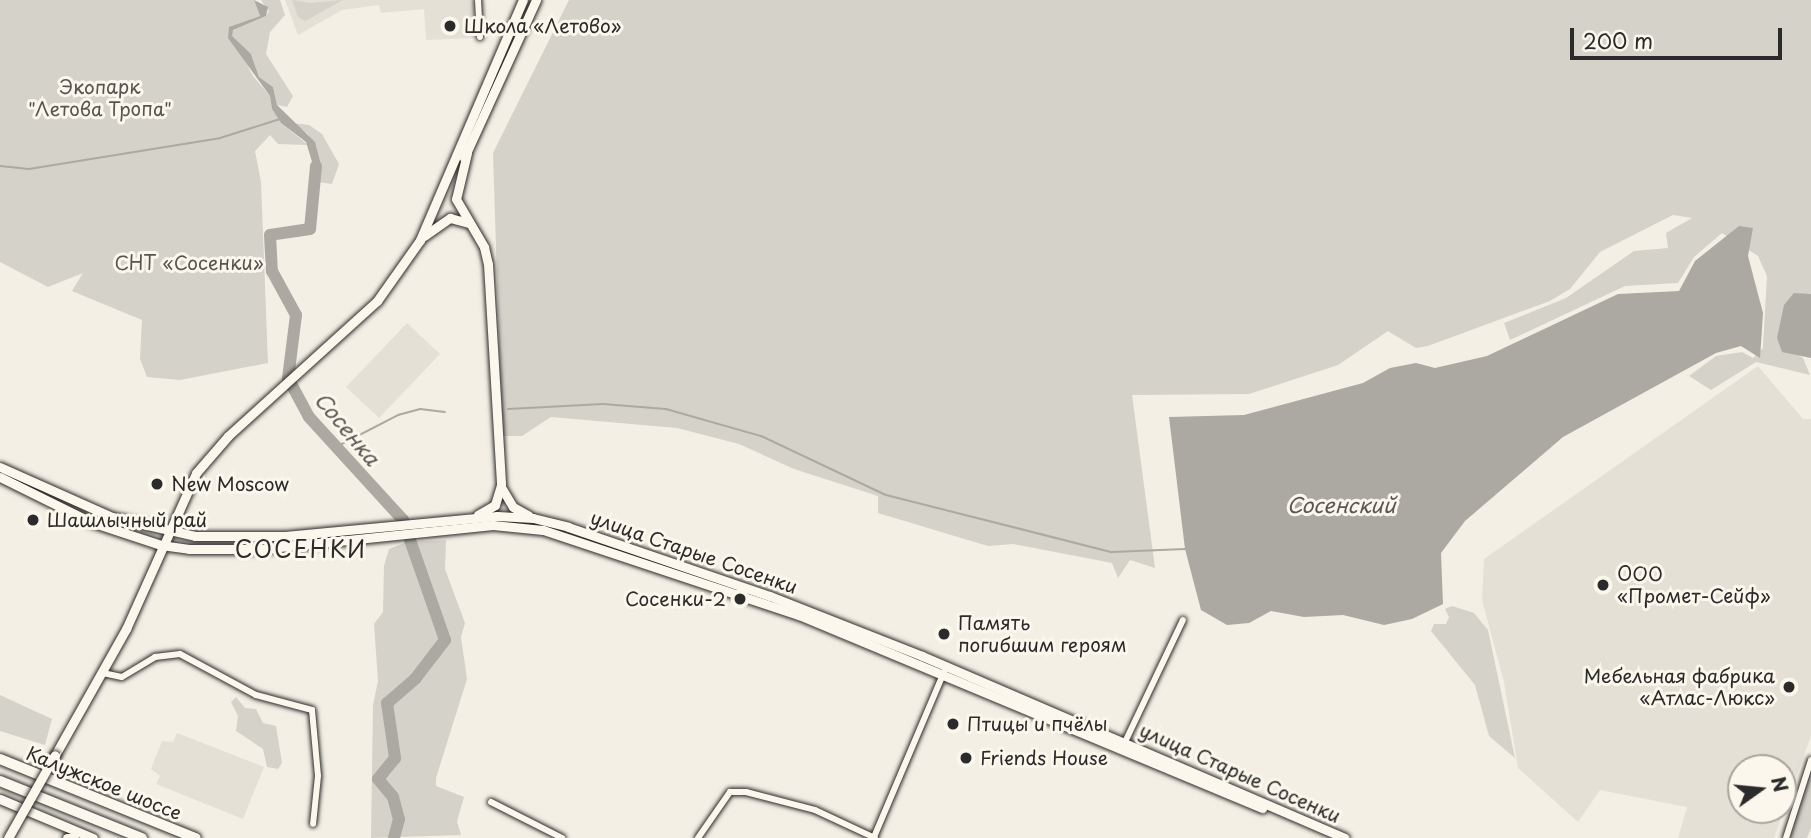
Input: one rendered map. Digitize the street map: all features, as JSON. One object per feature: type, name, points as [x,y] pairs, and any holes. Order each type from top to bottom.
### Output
[{"type":"highway","name":"Калужское шоссе","points":[[0,759],[196,838]]},
{"type":"highway","name":"Калужское шоссе","points":[[0,781],[142,838]]},
{"type":"main road","points":[[8,838],[103,673],[185,491],[209,456],[377,302],[420,240],[523,0]]},
{"type":"main road","points":[[472,517],[495,505],[501,485],[488,264],[456,190],[467,153],[536,0]]},
{"type":"main road","points":[[445,181],[467,153]]},
{"type":"main road","points":[[420,240],[450,218],[469,223]]},
{"type":"main road","name":"улица Старые Сосенки","points":[[0,467],[89,509],[167,532],[215,537],[371,533]]},
{"type":"main road","name":"улица Старые Сосенки","points":[[0,477],[91,522],[161,545],[260,549],[428,527],[494,525],[543,530],[730,590],[945,670],[1331,838]]},
{"type":"main road","points":[[501,485],[513,507],[533,518]]},
{"type":"main road","name":"улица Старые Сосенки","points":[[428,527],[472,517],[533,518],[746,587],[1125,742],[1345,838]]},
{"type":"main road","points":[[0,799],[93,838]]},
{"type":"main road","points":[[67,838],[74,838]]},
{"type":"street","points":[[478,0],[480,37]]},
{"type":"street","points":[[1125,742],[1183,620]]},
{"type":"street","points":[[103,673],[122,677],[155,657],[180,654],[256,695],[312,709],[318,776],[313,824]]},
{"type":"street","points":[[698,838],[730,792],[746,792],[815,810],[874,837],[945,670]]},
{"type":"street","points":[[1786,838],[1811,760]]},
{"type":"street","points":[[491,802],[562,838]]},
{"type":"shaded area","name":"Школа «Летово»","points":[[285,0],[473,0],[475,38],[426,40],[424,9],[381,13],[379,5],[342,10],[298,35]]},
{"type":"shaded area","points":[[407,323],[440,354],[379,418],[346,387]]},
{"type":"shaded area","points":[[1758,366],[1803,419],[1811,419],[1811,736],[1797,775],[1797,754],[1727,754],[1727,824],[1779,824],[1774,838],[1678,838],[1687,807],[1600,790],[1578,822],[1518,768],[1504,682],[1482,600],[1484,559]]},
{"type":"shaded area","points":[[177,733],[264,767],[243,819],[156,784],[160,776],[151,769],[162,741],[173,742]]},
{"type":"green space","name":"Экопарк \"Летова Тропа\"","points":[[0,0],[254,0],[260,16],[230,27],[233,30],[266,16],[269,11],[261,0],[280,0],[285,15],[270,32],[266,54],[293,96],[287,107],[277,105],[273,87],[259,77],[251,54],[233,38],[253,76],[270,96],[272,109],[281,123],[308,145],[278,144],[270,135],[255,151],[261,182],[268,363],[180,380],[147,377],[140,359],[142,320],[72,291],[83,273],[48,287],[0,262]]},
{"type":"green space","points":[[292,0],[310,3],[343,0],[305,21],[298,17]]},
{"type":"green space","points":[[569,0],[1811,0],[1811,301],[1786,347],[1803,358],[1810,375],[1756,362],[1711,390],[1689,376],[1716,356],[1742,352],[1753,358],[1763,348],[1767,276],[1758,256],[1722,233],[1694,257],[1678,283],[1625,286],[1510,340],[1504,323],[1566,298],[1634,251],[1668,248],[1666,233],[1692,218],[1673,215],[1600,252],[1570,289],[1550,301],[1428,346],[1416,348],[1388,331],[1338,365],[1249,394],[1132,395],[1155,568],[1130,560],[1118,578],[1112,563],[1013,544],[988,546],[878,513],[878,496],[794,469],[739,444],[677,428],[551,417],[522,436],[502,436],[493,153]]},
{"type":"green space","points":[[293,123],[309,125],[322,134],[339,164],[332,184],[318,182],[320,174],[308,134]]},
{"type":"green space","points":[[446,540],[445,569],[465,623],[461,637],[467,679],[436,778],[436,786],[464,797],[457,821],[461,835],[371,838],[373,705],[378,681],[374,624],[383,612],[384,566],[389,549],[407,542]]},
{"type":"green space","points":[[1452,606],[1474,613],[1488,630],[1515,758],[1489,736],[1475,685],[1431,631],[1434,624],[1446,624],[1449,617],[1445,609]]},
{"type":"green space","points":[[0,695],[52,719],[45,745],[0,731]]},
{"type":"green space","points":[[236,697],[245,708],[256,709],[263,723],[276,726],[282,763],[278,769],[267,767],[263,749],[236,731],[238,716],[231,702]]},
{"type":"green space","points":[[1811,770],[1811,828],[1807,838],[1789,838],[1794,824],[1797,824],[1797,813]]},
{"type":"water","points":[[254,0],[268,7],[266,16],[233,30],[232,36],[251,54],[259,77],[273,87],[277,105],[315,142],[320,161],[318,182],[309,184],[313,165],[306,142],[281,123],[272,109],[270,96],[228,38],[229,27],[260,16]]},
{"type":"water","name":"Сосенский","points":[[1739,226],[1753,228],[1748,256],[1763,313],[1760,358],[1741,346],[1716,353],[1563,437],[1465,521],[1441,553],[1443,604],[1412,619],[1384,625],[1343,615],[1304,617],[1271,611],[1249,623],[1227,625],[1201,610],[1185,549],[1169,417],[1244,415],[1363,383],[1390,368],[1416,363],[1435,368],[1487,356],[1618,294],[1679,291],[1695,261]]},
{"type":"water","points":[[1794,293],[1811,294],[1811,358],[1782,352],[1777,338],[1784,305]]},
{"type":"waterway","points":[[0,166],[29,169],[220,138],[280,119]]},
{"type":"waterway","name":"Сосенка","points":[[316,166],[310,229],[270,235],[272,271],[296,315],[288,378],[309,417],[403,520],[445,640],[415,679],[387,703],[395,758],[378,779],[393,797],[399,819],[394,838]]},
{"type":"waterway","points":[[508,409],[603,404],[666,409],[761,436],[886,495],[1112,552],[1185,549]]},
{"type":"waterway","points":[[338,446],[398,415],[420,409],[445,412]]},
{"type":"place","name":"Школа «Летово»","points":[[450,26]]},
{"type":"place","name":"New Moscow","points":[[157,484]]},
{"type":"place","name":"Шашлычный рай","points":[[33,520]]},
{"type":"place","name":"ООО «Промет-Сейф»","points":[[1603,585]]},
{"type":"place","name":"Сосенки-2","points":[[740,599]]},
{"type":"place","name":"Память погибшим героям","points":[[944,634]]},
{"type":"place","name":"Мебельная фабрика «Атлас-Люкс»","points":[[1789,687]]},
{"type":"place","name":"Птицы и пчёлы","points":[[953,724]]},
{"type":"place","name":"Friends House","points":[[966,758]]},
{"type":"district","name":"СОСЕНКИ","points":[[301,549]]},
{"type":"park label","name":"СНТ «Сосенки»","points":[[189,263]]}]
